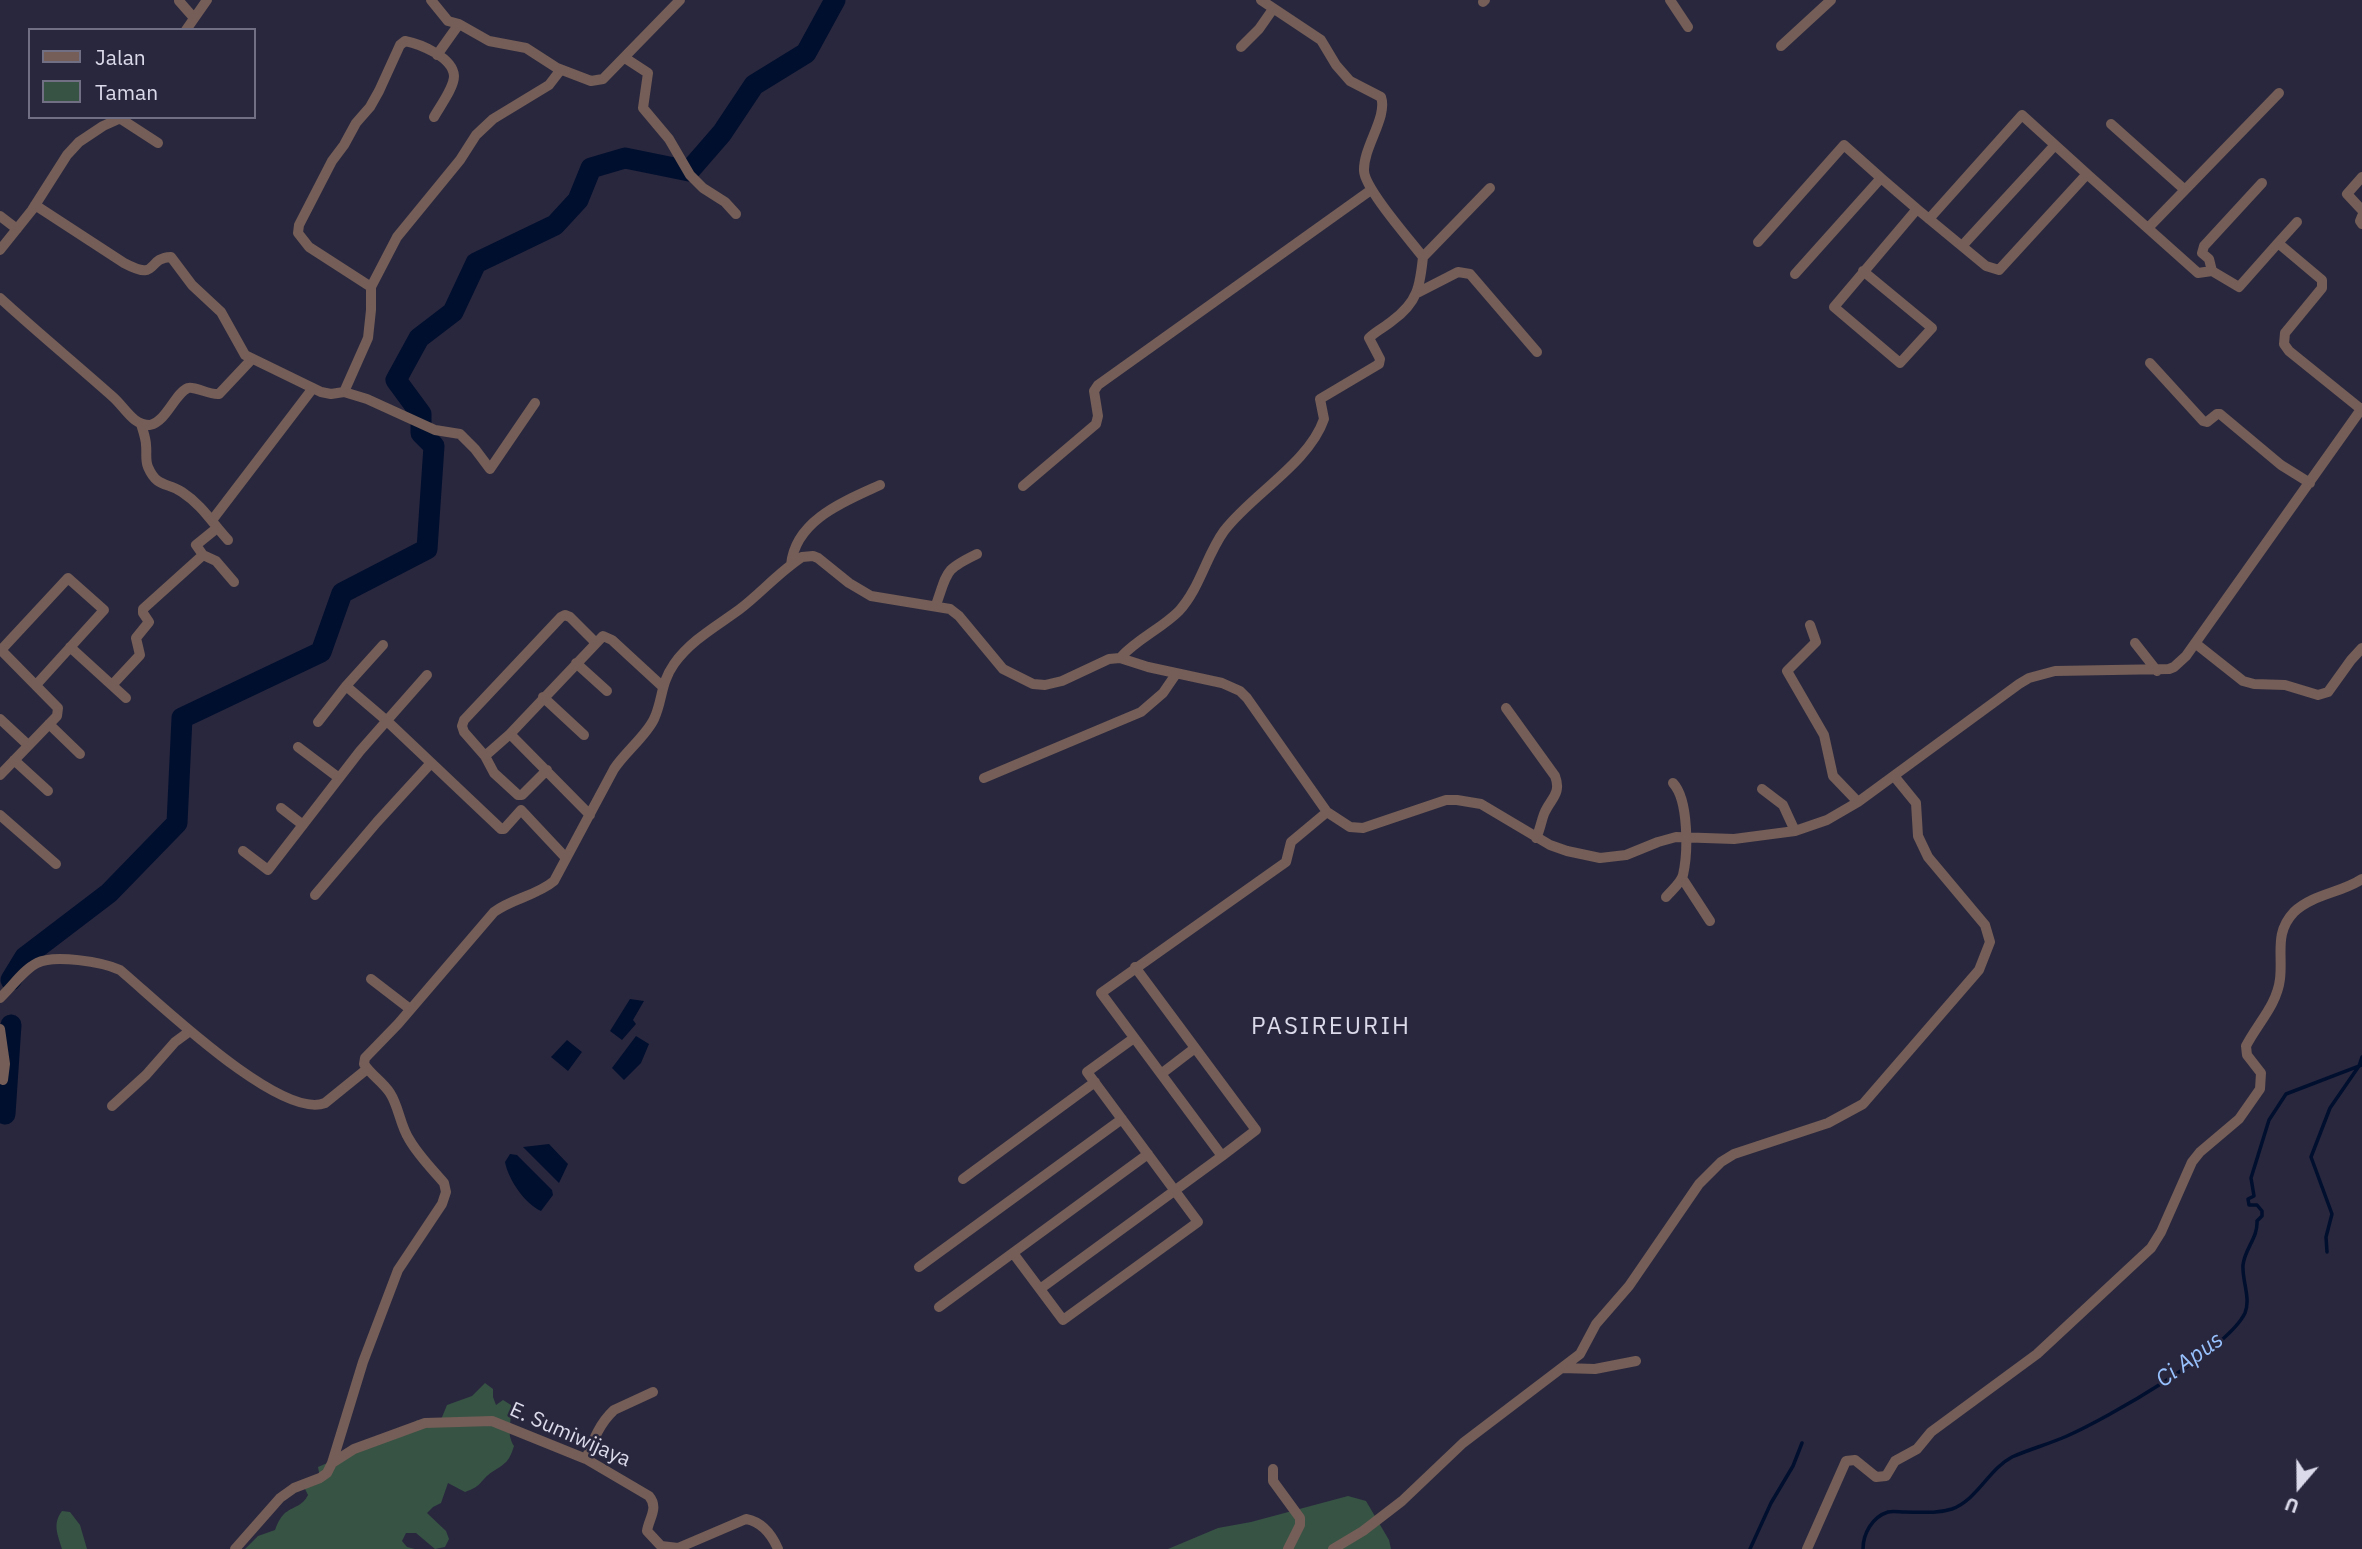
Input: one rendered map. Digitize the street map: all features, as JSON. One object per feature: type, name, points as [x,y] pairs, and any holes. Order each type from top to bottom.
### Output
[{"type":"street","points":[[187,28],[207,0]]},
{"type":"street","points":[[431,0],[449,21],[489,41],[526,48],[557,68],[591,81],[607,77],[680,0]]},
{"type":"street","points":[[1261,0],[1321,40],[1336,65],[1350,81],[1381,97],[1383,107],[1366,153],[1364,173],[1371,190],[1423,257]]},
{"type":"street","points":[[1670,0],[1688,27]]},
{"type":"street","points":[[1781,46],[1830,0]]},
{"type":"street","points":[[179,1],[194,18]]},
{"type":"street","points":[[1241,47],[1259,29],[1273,9]]},
{"type":"street","points":[[437,55],[458,24]]},
{"type":"street","points":[[371,287],[309,247],[298,233],[299,225],[332,161],[356,123],[370,107],[400,45],[405,41],[437,55],[448,63],[454,75],[434,117]]},
{"type":"street","points":[[625,58],[648,74],[643,108],[669,139],[687,172],[736,214]]},
{"type":"street","points":[[344,392],[368,338],[371,287],[397,237],[477,135],[493,119],[549,85],[559,72],[557,68]]},
{"type":"street","points":[[2148,228],[2279,93]]},
{"type":"street","points":[[1929,219],[2022,114],[2199,273],[2212,271],[2239,287],[2297,222]]},
{"type":"street","points":[[0,250],[35,205],[67,155],[79,142],[120,119]]},
{"type":"street","points":[[123,119],[158,143]]},
{"type":"street","points":[[2111,124],[2185,190]]},
{"type":"street","points":[[1758,242],[1844,145],[1986,266],[1998,270],[2087,174]]},
{"type":"street","points":[[1962,246],[2055,145]]},
{"type":"street","points":[[2362,177],[2347,194],[2362,209]]},
{"type":"street","points":[[1795,274],[1881,178]]},
{"type":"street","points":[[2189,264],[2262,183]]},
{"type":"street","points":[[1419,292],[1423,257],[1490,188]]},
{"type":"street","points":[[1023,486],[1096,424],[1098,416],[1094,391],[1098,385],[1371,190]]},
{"type":"street","points":[[35,205],[139,271],[148,271],[165,257],[171,257],[192,285],[221,312],[236,342],[251,360],[313,388],[331,394],[344,392],[427,427],[460,434],[490,469],[535,403]]},
{"type":"street","points":[[1863,271],[1932,328],[1900,363],[1834,307],[1863,271],[1917,209]]},
{"type":"street","points":[[0,216],[17,229]]},
{"type":"street","points":[[2362,216],[2362,224]]},
{"type":"street","points":[[332,1463],[363,1362],[398,1270],[442,1204],[446,1192],[444,1183],[409,1139],[393,1097],[385,1085],[367,1069],[365,1058],[495,912],[504,904],[544,889],[554,881],[623,754],[656,717],[663,687],[674,664],[693,643],[802,558],[813,556],[823,561],[857,589],[871,596],[950,609],[959,616],[1003,669],[1033,684],[1045,685],[1062,681],[1110,659],[1120,658],[1176,674],[1222,683],[1240,691],[1327,812],[1350,827],[1363,828],[1446,800],[1457,800],[1481,804],[1536,838],[1567,851],[1600,858],[1626,856],[1667,839],[1734,839],[1795,831],[1827,820],[1858,802],[2029,678],[2069,670],[2157,671],[2174,667],[2186,656],[2362,409],[2284,344],[2285,333],[2322,288],[2322,280],[2278,243]]},
{"type":"street","points":[[2204,246],[2202,253],[2209,259],[2212,271]]},
{"type":"street","points":[[1120,658],[1178,612],[1191,596],[1224,531],[1282,475],[1321,427],[1324,419],[1320,400],[1379,364],[1380,359],[1369,338],[1402,314],[1419,292],[1458,272],[1469,274],[1537,352]]},
{"type":"street","points":[[0,298],[114,397],[141,424],[153,424],[187,388],[219,394],[251,360]]},
{"type":"street","points":[[2150,363],[2204,422],[2220,414],[2281,464],[2311,483]]},
{"type":"street","points":[[234,582],[216,561],[203,555],[196,545],[215,524],[313,388]]},
{"type":"street","points":[[141,424],[148,466],[158,483],[182,491],[228,540]]},
{"type":"street","points":[[791,565],[796,544],[808,527],[848,499],[880,485]]},
{"type":"street","points":[[936,605],[951,567],[977,554]]},
{"type":"street","points":[[113,684],[140,655],[136,638],[149,622],[143,609],[203,555]]},
{"type":"street","points":[[0,775],[57,716],[58,708],[1,649],[68,578],[104,610],[36,685]]},
{"type":"street","points":[[547,771],[523,795],[518,795],[494,773],[485,756],[464,732],[464,720],[545,632],[565,615],[596,643]]},
{"type":"street","points":[[1810,625],[1816,642],[1787,671],[1827,741],[1833,776],[1858,802]]},
{"type":"street","points":[[485,756],[606,636],[663,687]]},
{"type":"street","points":[[2135,643],[2157,671]]},
{"type":"street","points":[[2195,643],[2243,681],[2286,685],[2318,695],[2328,692],[2350,660],[2362,648]]},
{"type":"street","points":[[318,722],[383,645]]},
{"type":"street","points":[[70,647],[126,698]]},
{"type":"street","points":[[576,663],[607,691]]},
{"type":"street","points":[[984,778],[1142,712],[1163,693],[1176,674]]},
{"type":"street","points":[[243,851],[268,870],[339,779],[427,675]]},
{"type":"street","points":[[346,686],[501,829],[521,810],[566,858]]},
{"type":"street","points":[[543,697],[584,735]]},
{"type":"street","points":[[1506,708],[1555,776],[1558,785],[1557,794],[1545,812],[1536,838]]},
{"type":"street","points":[[0,719],[28,745]]},
{"type":"street","points":[[49,724],[80,754]]},
{"type":"street","points":[[510,734],[590,815]]},
{"type":"street","points":[[298,747],[339,779]]},
{"type":"street","points":[[14,760],[47,792]]},
{"type":"street","points":[[315,895],[431,763]]},
{"type":"street","points":[[1333,1549],[1363,1531],[1402,1501],[1463,1443],[1580,1354],[1602,1316],[1629,1286],[1699,1184],[1711,1171],[1734,1154],[1828,1123],[1863,1104],[1970,980],[1984,960],[1990,942],[1985,925],[1928,857],[1918,836],[1916,803],[1894,776]]},
{"type":"street","points":[[1666,897],[1682,878],[1686,838],[1683,799],[1674,783]]},
{"type":"street","points":[[1762,789],[1783,805],[1795,831]]},
{"type":"street","points":[[281,808],[303,825]]},
{"type":"street","points":[[1222,1156],[1101,993],[1286,862],[1291,842],[1327,812]]},
{"type":"street","points":[[0,815],[56,864]]},
{"type":"street","points":[[1682,878],[1710,921]]},
{"type":"street","points":[[1807,1549],[1846,1461],[1855,1460],[1876,1477],[1886,1476],[1899,1457],[1917,1449],[1931,1432],[2052,1341],[2151,1248],[2196,1156],[2239,1119],[2260,1089],[2261,1073],[2247,1055],[2246,1046],[2265,1019],[2278,989],[2281,975],[2280,937],[2284,926],[2303,905],[2362,879]]},
{"type":"street","points":[[0,998],[37,963],[47,959],[97,962],[120,970],[190,1031],[244,1073],[291,1099],[318,1106],[331,1100],[367,1069]]},
{"type":"street","points":[[1040,1289],[1256,1130],[1135,967]]},
{"type":"street","points":[[372,979],[410,1009]]},
{"type":"street","points":[[0,1029],[5,1064],[3,1080]]},
{"type":"street","points":[[112,1106],[146,1075],[175,1042],[190,1031]]},
{"type":"street","points":[[1013,1253],[1063,1320],[1198,1222],[1087,1072],[1134,1038]]},
{"type":"street","points":[[1161,1074],[1195,1048]]},
{"type":"street","points":[[963,1179],[1095,1083]]},
{"type":"street","points":[[919,1267],[1122,1119]]},
{"type":"street","points":[[939,1307],[1148,1154]]},
{"type":"street","points":[[1562,1368],[1595,1369],[1636,1361]]},
{"type":"street","points":[[586,1459],[596,1433],[609,1414],[653,1392]]},
{"type":"street","name":"E. Sumiwijaya","points":[[235,1549],[280,1498],[293,1488],[320,1478],[332,1463],[354,1449],[425,1423],[454,1420],[492,1421],[586,1459],[649,1496],[654,1508],[647,1531],[661,1546],[678,1548],[746,1519],[759,1524],[773,1538],[778,1549]]},
{"type":"street","points":[[1272,1469],[1273,1481],[1300,1518],[1300,1525],[1289,1549]]},
{"type":"green space","points":[[485,1383],[493,1389],[496,1405],[503,1400],[511,1405],[510,1431],[514,1446],[506,1462],[475,1487],[465,1492],[448,1483],[441,1503],[427,1513],[446,1531],[449,1539],[445,1547],[435,1549],[416,1533],[406,1533],[402,1541],[407,1547],[415,1549],[245,1549],[258,1536],[275,1530],[284,1514],[303,1502],[308,1495],[305,1489],[320,1478],[318,1467],[411,1427],[417,1420],[432,1426],[440,1422],[447,1405],[472,1396]]},
{"type":"green space","points":[[1348,1496],[1366,1501],[1389,1540],[1391,1549],[1168,1549],[1218,1528]]},
{"type":"green space","points":[[62,1511],[70,1512],[80,1525],[87,1549],[62,1549],[57,1525]]},
{"type":"water","points":[[630,999],[644,1001],[633,1020],[636,1024],[622,1040],[610,1031]]},
{"type":"water","points":[[636,1036],[649,1044],[641,1063],[624,1080],[612,1068]]},
{"type":"water","points":[[567,1040],[582,1052],[568,1071],[551,1057]]},
{"type":"water","points":[[549,1144],[568,1164],[559,1183],[523,1147]]},
{"type":"water","points":[[510,1154],[517,1155],[552,1190],[553,1195],[541,1211],[523,1197],[513,1183],[505,1162]]},
{"type":"waterway","points":[[11,980],[25,957],[109,893],[177,823],[182,718],[321,652],[342,593],[427,549],[434,446],[421,433],[421,414],[396,380],[419,338],[453,312],[476,263],[555,225],[578,200],[591,168],[625,158],[689,171],[722,133],[754,85],[806,53],[835,0]]},
{"type":"waterway","points":[[5,1114],[11,1025]]},
{"type":"waterway","points":[[2327,1252],[2326,1237],[2332,1214],[2311,1157],[2330,1108],[2359,1066],[2362,1057]]},
{"type":"waterway","name":"Ci Apus","points":[[1863,1549],[1870,1527],[1882,1514],[1940,1512],[1961,1505],[2004,1462],[2109,1415],[2191,1364],[2234,1328],[2247,1307],[2243,1265],[2256,1233],[2257,1221],[2262,1216],[2262,1211],[2257,1205],[2249,1205],[2248,1199],[2254,1196],[2251,1178],[2269,1120],[2286,1094],[2362,1065]]},
{"type":"waterway","points":[[1750,1549],[1802,1443]]},
{"type":"district","name":"PASIREURIH","points":[[1331,1027]]}]
